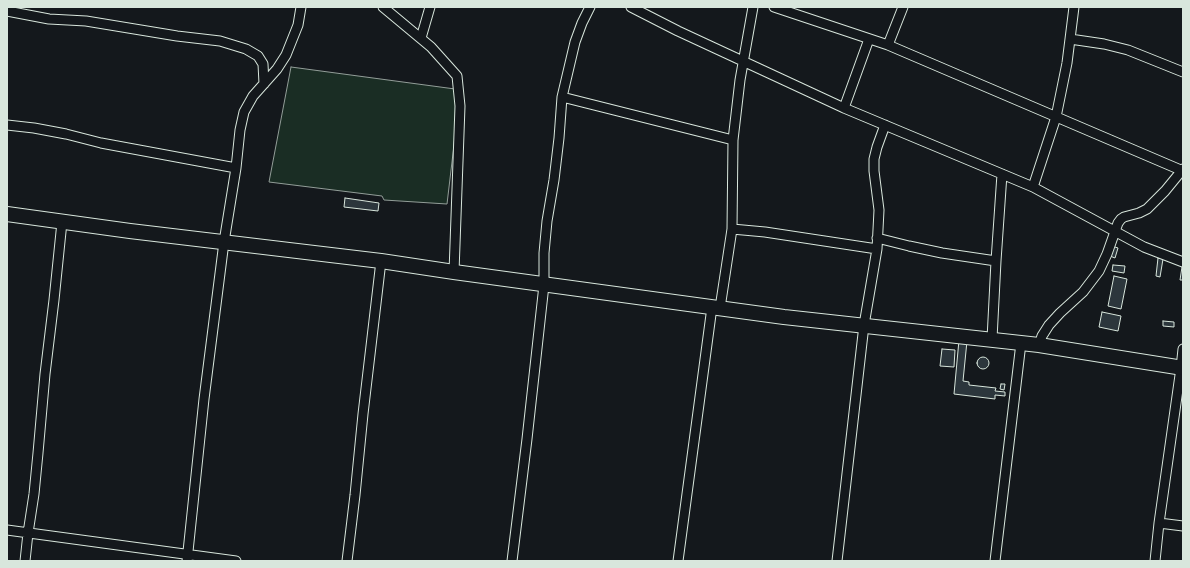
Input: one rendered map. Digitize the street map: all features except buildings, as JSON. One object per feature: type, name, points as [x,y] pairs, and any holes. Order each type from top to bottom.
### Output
[{"type":"main road","points":[[7,214],[381,261],[544,285],[784,317],[1039,345],[1182,368]]},
{"type":"street","points":[[187,558],[204,399],[240,130],[244,112],[253,96],[277,69],[286,55],[298,25],[302,7]]},
{"type":"street","points":[[383,7],[431,47],[457,76],[460,106],[454,272]]},
{"type":"street","points":[[421,38],[430,7]]},
{"type":"street","points":[[512,561],[544,285],[544,253],[547,221],[554,180],[562,97],[575,42],[590,7]]},
{"type":"street","points":[[631,7],[743,62],[844,108],[1033,187],[1144,247],[1183,262]]},
{"type":"street","points":[[678,561],[716,307],[732,229],[733,140],[743,62],[753,7]]},
{"type":"street","points":[[774,7],[888,46],[1182,170],[1166,191],[1147,209],[1140,213],[1124,217],[1118,223],[1099,271],[1083,292],[1049,325],[1042,336],[1039,345]]},
{"type":"street","points":[[888,46],[903,7]]},
{"type":"street","points":[[1033,187],[1056,117],[1067,63],[1074,7]]},
{"type":"street","points":[[7,11],[49,19],[86,21],[176,36],[220,40],[246,49],[258,56],[263,64],[264,84]]},
{"type":"street","points":[[844,108],[869,39]]},
{"type":"street","points":[[1070,39],[1104,44],[1128,50],[1183,72]]},
{"type":"street","points":[[562,97],[733,140]]},
{"type":"street","points":[[7,125],[66,134],[101,143],[236,168]]},
{"type":"street","points":[[837,561],[864,325],[877,249],[879,210],[874,159],[885,125]]},
{"type":"street","points":[[992,339],[1002,174]]},
{"type":"street","points":[[25,561],[38,453],[45,374],[62,222]]},
{"type":"street","points":[[732,229],[765,232],[877,249]]},
{"type":"street","points":[[877,238],[942,253],[996,261]]},
{"type":"street","points":[[347,561],[381,261]]},
{"type":"street","points":[[995,561],[1021,343]]},
{"type":"street","points":[[1155,561],[1182,368],[1183,349]]},
{"type":"street","points":[[1159,524],[1183,526]]},
{"type":"street","points":[[7,530],[187,558],[236,561]]},
{"type":"green space","points":[[291,67],[455,89],[458,111],[447,204],[384,200],[382,196],[269,182]]}]
